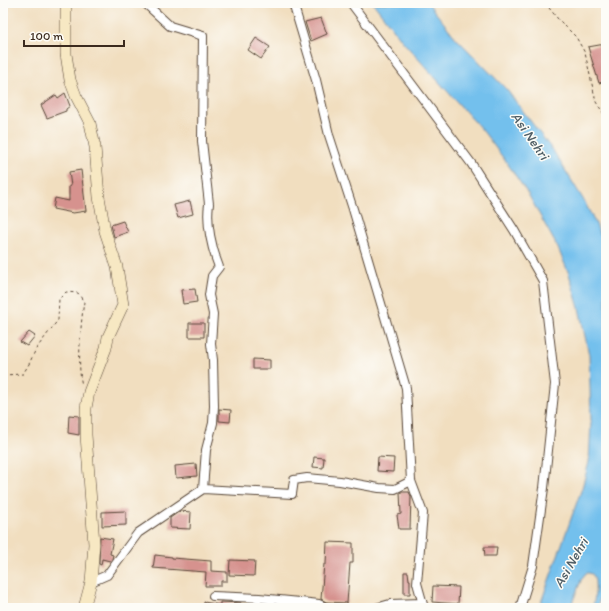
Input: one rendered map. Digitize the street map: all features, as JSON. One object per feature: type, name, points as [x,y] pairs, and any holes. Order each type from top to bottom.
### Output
[{"type":"street","points":[[66,3],[66,54],[70,80],[76,96],[90,123],[95,147],[99,197],[105,231],[117,268],[122,305],[108,337],[106,348],[89,392],[86,408],[86,435],[94,544],[91,582],[84,608]]},
{"type":"street","points":[[145,3],[170,26],[203,36],[202,141],[213,250],[219,267],[212,276],[209,295],[213,314],[211,344],[213,360],[214,406],[213,424],[206,450],[203,489]]},
{"type":"street","points":[[293,3],[316,80],[329,135],[353,209],[406,388],[411,481],[423,513],[417,583],[423,606],[390,604],[376,608]]},
{"type":"street","points":[[351,3],[471,163],[514,230],[543,281],[555,384],[544,488],[533,566],[520,608]]},
{"type":"street","points":[[91,582],[107,575],[138,533],[203,489],[292,494],[294,480],[307,478],[395,489],[411,481]]},
{"type":"street","points":[[213,596],[259,598],[310,603],[318,604],[327,608]]},
{"type":"path","points":[[545,3],[576,37],[585,52],[596,102],[606,117]]},
{"type":"path","points":[[3,375],[24,374],[36,349],[58,320],[59,299],[66,292],[78,292],[84,302],[80,365],[81,382],[85,390],[89,392]]},
{"type":"water","name":"Asi Nehri","points":[[373,3],[428,3],[455,37],[507,90],[554,152],[583,199],[596,224],[606,250],[606,578],[597,608],[592,608],[595,591],[594,577],[589,573],[586,573],[582,578],[570,608],[539,608],[582,488],[589,462],[591,421],[589,355],[579,308],[569,274],[557,246],[528,194],[507,163],[483,131],[404,43]]},
{"type":"building","points":[[321,18],[327,34],[311,41],[305,22]]},
{"type":"building","points":[[256,38],[270,47],[261,59],[248,50]]},
{"type":"building","points":[[605,44],[606,81],[599,83],[588,47]]},
{"type":"building","points":[[65,93],[70,106],[66,109],[66,111],[47,118],[41,105],[56,95],[58,98]]},
{"type":"building","points":[[81,170],[86,211],[73,213],[53,209],[55,198],[69,201],[69,186],[71,186],[69,172]]},
{"type":"building","points":[[190,201],[193,214],[178,218],[174,205]]},
{"type":"building","points":[[123,221],[128,232],[114,237],[111,225]]},
{"type":"building","points":[[195,289],[197,302],[183,304],[181,290]]},
{"type":"building","points":[[189,323],[204,323],[204,337],[189,337]]},
{"type":"building","points":[[29,332],[35,336],[27,346],[20,342]]},
{"type":"building","points":[[253,359],[270,360],[270,369],[253,369]]},
{"type":"building","points":[[219,409],[231,410],[230,422],[219,421]]},
{"type":"building","points":[[69,415],[79,416],[79,435],[68,433]]},
{"type":"building","points":[[314,457],[324,458],[323,468],[313,467]]},
{"type":"building","points":[[378,457],[394,458],[393,472],[377,471]]},
{"type":"building","points":[[196,464],[197,476],[176,478],[175,466]]},
{"type":"building","points":[[400,492],[409,492],[411,496],[410,529],[399,529],[397,515],[401,514]]},
{"type":"building","points":[[126,511],[126,525],[102,526],[102,512]]},
{"type":"building","points":[[180,511],[191,512],[190,529],[170,528],[170,518]]},
{"type":"building","points":[[100,537],[113,539],[110,554],[113,555],[112,559],[110,561],[102,559],[101,565],[99,564]]},
{"type":"building","points":[[327,542],[353,543],[353,563],[350,563],[347,603],[326,602],[321,599],[324,564],[326,564]]},
{"type":"building","points":[[484,547],[497,547],[496,556],[485,556]]},
{"type":"building","points":[[155,555],[211,561],[211,571],[227,572],[227,581],[221,581],[221,586],[205,586],[206,572],[153,568]]},
{"type":"building","points":[[230,560],[255,561],[254,576],[229,575]]},
{"type":"building","points":[[404,572],[408,572],[410,580],[410,594],[404,594]]},
{"type":"building","points":[[433,586],[459,587],[458,604],[432,602]]},
{"type":"building","points":[[204,602],[220,605],[220,602],[241,603],[241,608],[204,608]]}]
